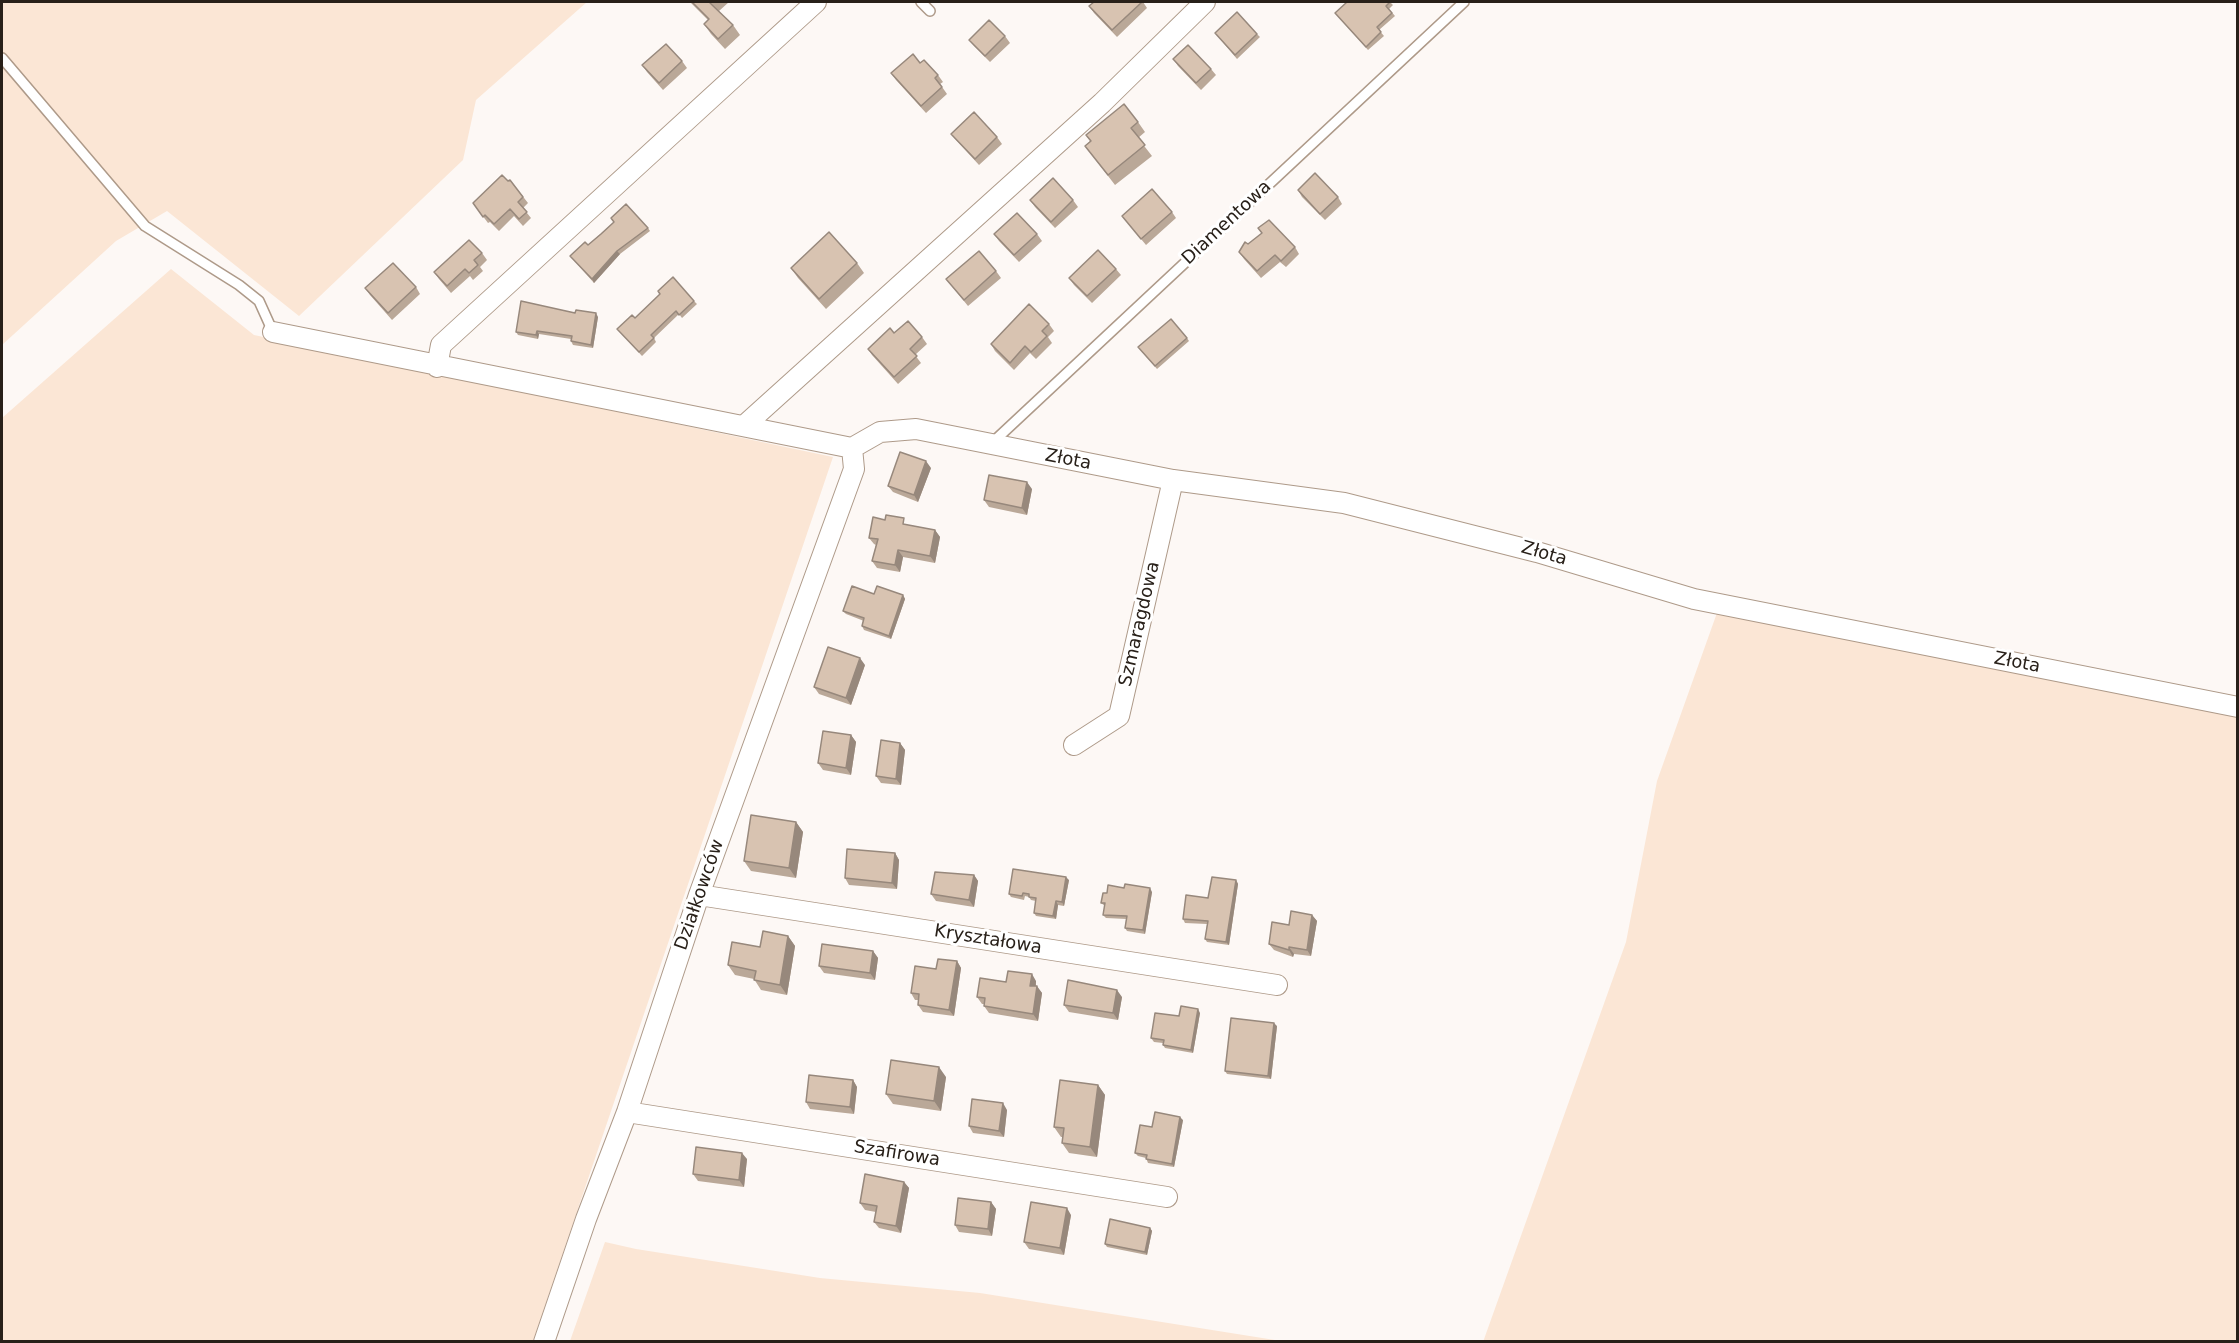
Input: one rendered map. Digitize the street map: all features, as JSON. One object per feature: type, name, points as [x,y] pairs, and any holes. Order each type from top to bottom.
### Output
[{"type":"street","points":[[437,367],[441,345],[816,2]]},
{"type":"street","points":[[746,425],[1032,163],[1102,103],[1205,2]]},
{"type":"street","points":[[273,332],[437,367],[746,425],[852,448]]},
{"type":"street","name":"Złota","points":[[852,448],[880,432],[916,429],[1173,480],[1344,503],[1537,552],[1694,599],[2238,707]]},
{"type":"street","name":"Działkowców","points":[[544,1341],[586,1219],[627,1112],[699,895],[854,469],[852,448]]},
{"type":"street","name":"Szmaragdowa","points":[[1074,745],[1119,716],[1173,480]]},
{"type":"street","name":"Kryształowa","points":[[699,895],[1277,985]]},
{"type":"street","name":"Szafirowa","points":[[627,1112],[1167,1197]]},
{"type":"lane","points":[[921,2],[930,11]]},
{"type":"lane","name":"Diamentowa","points":[[990,445],[1464,2]]},
{"type":"lane","points":[[2,58],[146,226],[246,290],[259,301],[273,332]]},
{"type":"shaded area","points":[[2,2],[587,2],[476,100],[463,160],[299,316],[167,211],[116,241],[2,345]]},
{"type":"shaded area","points":[[171,269],[254,335],[833,457],[533,1341],[2,1341],[2,418]]},
{"type":"shaded area","points":[[1723,596],[2237,701],[2237,1341],[1483,1342],[1626,942],[1657,781]]},
{"type":"shaded area","points":[[605,1242],[820,1278],[980,1293],[1281,1341],[570,1341]]},
{"type":"building","points":[[692,2],[712,2],[710,3],[733,25],[718,39],[704,24],[709,19]]},
{"type":"building","points":[[1094,2],[1142,2],[1112,30],[1089,6]]},
{"type":"building","points":[[1347,2],[1390,2],[1386,6],[1392,13],[1377,27],[1381,32],[1366,47],[1335,13]]},
{"type":"building","points":[[1237,12],[1257,34],[1235,55],[1215,33]]},
{"type":"building","points":[[989,20],[1005,36],[985,56],[969,40]]},
{"type":"building","points":[[666,44],[682,61],[659,83],[642,65]]},
{"type":"building","points":[[1188,45],[1211,69],[1196,83],[1173,59]]},
{"type":"building","points":[[913,54],[920,63],[924,60],[938,75],[935,78],[942,87],[921,106],[891,73]]},
{"type":"building","points":[[1124,104],[1138,122],[1131,128],[1145,145],[1108,175],[1085,146],[1091,141],[1086,135]]},
{"type":"building","points":[[974,112],[997,137],[975,159],[951,134]]},
{"type":"building","points":[[1315,173],[1338,197],[1320,214],[1298,190]]},
{"type":"building","points":[[502,175],[508,181],[510,180],[523,197],[518,202],[527,212],[519,219],[510,209],[494,224],[485,215],[483,217],[473,203]]},
{"type":"building","points":[[1053,178],[1073,200],[1051,222],[1030,200]]},
{"type":"building","points":[[1152,189],[1172,212],[1141,239],[1122,216]]},
{"type":"building","points":[[626,204],[648,228],[617,251],[592,279],[570,256],[585,242],[588,245],[614,222],[611,218]]},
{"type":"building","points":[[1017,213],[1037,234],[1014,255],[994,234]]},
{"type":"building","points":[[1269,220],[1295,247],[1281,261],[1275,255],[1257,271],[1239,252],[1245,242],[1248,244],[1262,233],[1258,228]]},
{"type":"building","points":[[829,232],[857,263],[819,299],[791,268]]},
{"type":"building","points":[[469,240],[482,253],[474,260],[478,265],[469,273],[465,269],[447,286],[434,272]]},
{"type":"building","points":[[1098,250],[1116,269],[1087,296],[1069,278]]},
{"type":"building","points":[[979,251],[996,271],[964,300],[946,279]]},
{"type":"building","points":[[393,263],[416,287],[388,313],[365,288]]},
{"type":"building","points":[[673,277],[694,301],[679,315],[676,311],[651,335],[654,338],[639,352],[617,329],[632,315],[635,318],[660,294],[658,291]]},
{"type":"building","points":[[521,301],[575,313],[576,310],[596,313],[591,345],[571,341],[572,336],[537,331],[536,335],[516,332]]},
{"type":"building","points":[[1029,304],[1049,324],[1042,331],[1047,336],[1031,352],[1025,346],[1010,363],[991,344]]},
{"type":"building","points":[[1171,319],[1187,338],[1155,366],[1138,347]]},
{"type":"building","points":[[908,321],[922,337],[910,349],[917,356],[894,377],[868,349],[890,328],[894,333]]},
{"type":"building","points":[[900,452],[926,461],[914,495],[888,486]]},
{"type":"building","points":[[989,475],[1027,482],[1022,508],[984,500]]},
{"type":"building","points":[[886,515],[904,518],[903,524],[935,530],[930,556],[898,550],[895,565],[872,561],[878,539],[869,538],[873,517],[885,520]]},
{"type":"building","points":[[852,586],[874,594],[877,586],[903,595],[889,636],[862,626],[864,618],[843,611]]},
{"type":"building","points":[[828,647],[860,658],[846,698],[814,687]]},
{"type":"building","points":[[823,731],[851,735],[846,768],[818,763]]},
{"type":"building","points":[[881,740],[900,743],[896,779],[876,776]]},
{"type":"building","points":[[751,815],[796,822],[789,868],[744,861]]},
{"type":"building","points":[[847,849],[895,853],[892,883],[845,878]]},
{"type":"building","points":[[1013,869],[1066,877],[1062,902],[1056,901],[1053,916],[1034,913],[1036,898],[1029,897],[1029,894],[1023,893],[1022,896],[1009,894]]},
{"type":"building","points":[[935,872],[974,875],[969,900],[931,894]]},
{"type":"building","points":[[1212,877],[1236,880],[1226,942],[1205,939],[1208,921],[1183,919],[1186,895],[1208,898]]},
{"type":"building","points":[[1125,884],[1150,888],[1143,930],[1125,928],[1127,916],[1103,915],[1105,903],[1101,903],[1103,893],[1107,893],[1108,885],[1124,888]]},
{"type":"building","points":[[1291,911],[1312,915],[1307,950],[1289,947],[1289,950],[1269,944],[1272,922],[1289,925]]},
{"type":"building","points":[[763,931],[788,936],[780,985],[754,980],[756,971],[728,965],[732,942],[760,947]]},
{"type":"building","points":[[822,944],[873,951],[870,973],[819,966]]},
{"type":"building","points":[[938,959],[957,961],[949,1010],[918,1005],[919,994],[911,993],[915,966],[936,969]]},
{"type":"building","points":[[1008,971],[1032,974],[1030,986],[1037,986],[1033,1014],[984,1006],[985,998],[977,997],[980,978],[1006,982]]},
{"type":"building","points":[[1068,980],[1117,990],[1113,1013],[1064,1005]]},
{"type":"building","points":[[1181,1006],[1198,1009],[1191,1050],[1163,1045],[1164,1040],[1151,1038],[1155,1013],[1179,1016]]},
{"type":"building","points":[[1231,1018],[1274,1023],[1268,1076],[1225,1071]]},
{"type":"building","points":[[891,1060],[939,1067],[934,1101],[886,1094]]},
{"type":"building","points":[[809,1075],[853,1080],[850,1107],[806,1102]]},
{"type":"building","points":[[1060,1080],[1098,1085],[1090,1147],[1062,1143],[1064,1128],[1054,1127]]},
{"type":"building","points":[[972,1099],[1003,1103],[999,1131],[969,1126]]},
{"type":"building","points":[[1155,1112],[1180,1117],[1172,1164],[1146,1159],[1147,1155],[1135,1153],[1140,1125],[1152,1127]]},
{"type":"building","points":[[696,1147],[742,1153],[739,1180],[693,1174]]},
{"type":"building","points":[[865,1174],[904,1182],[896,1226],[874,1222],[877,1206],[860,1203]]},
{"type":"building","points":[[958,1198],[991,1202],[988,1229],[955,1225]]},
{"type":"building","points":[[1031,1202],[1067,1208],[1060,1248],[1024,1242]]},
{"type":"building","points":[[1110,1219],[1150,1228],[1145,1252],[1105,1244]]}]
